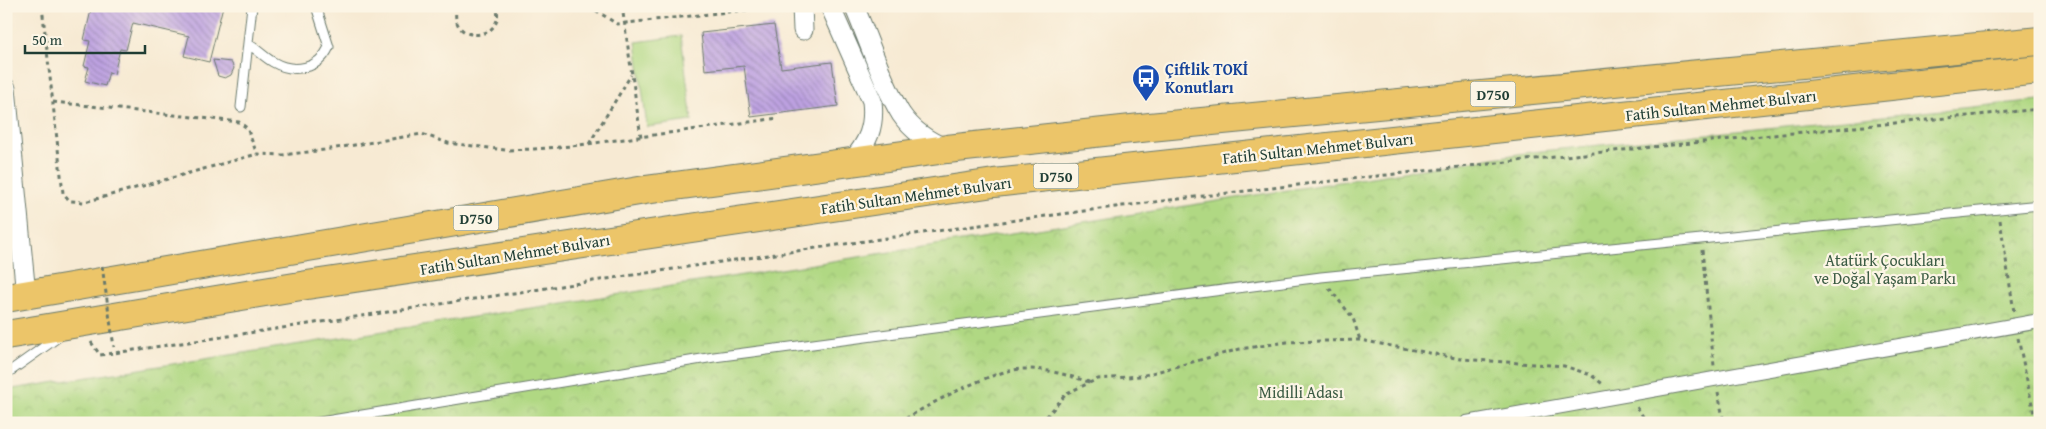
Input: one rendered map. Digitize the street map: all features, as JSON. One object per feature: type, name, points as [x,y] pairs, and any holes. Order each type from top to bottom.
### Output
[{"type":"highway","name":"Fatih Sultan Mehmet Bulvarı","points":[[16,296],[645,190],[947,149],[1160,126],[2040,41]]},
{"type":"highway","name":"Fatih Sultan Mehmet Bulvarı","points":[[6,334],[306,285],[994,183],[2040,70]]},
{"type":"street","points":[[802,6],[803,30]]},
{"type":"street","points":[[830,6],[872,102],[874,116],[872,130],[866,144],[851,162]]},
{"type":"street","points":[[854,6],[902,114],[926,138],[947,149]]},
{"type":"street","points":[[6,88],[16,296]]},
{"type":"street","points":[[1467,423],[2040,321]]},
{"type":"lane","points":[[241,107],[252,6]]},
{"type":"lane","points":[[248,44],[282,66],[301,69],[316,64],[329,46],[316,6]]},
{"type":"lane","points":[[314,423],[714,357],[1322,277],[2040,205]]},
{"type":"lane","points":[[6,374],[77,323]]},
{"type":"path","points":[[42,6],[63,193],[70,201],[84,202],[100,198],[257,154],[283,155],[422,134],[448,142],[506,150],[590,144],[779,118]]},
{"type":"path","points":[[456,6],[455,18],[460,28],[475,35],[485,33],[494,26],[497,16],[496,6]]},
{"type":"path","points":[[589,6],[617,24],[783,6]]},
{"type":"path","points":[[622,6],[641,137]]},
{"type":"path","points":[[590,144],[632,75]]},
{"type":"path","points":[[53,102],[240,122],[248,128],[257,154]]},
{"type":"path","points":[[100,355],[366,314],[1170,200],[1621,150],[2040,109]]},
{"type":"path","points":[[1700,240],[1715,379],[1724,423]]},
{"type":"path","points":[[102,266],[114,347]]},
{"type":"path","points":[[1322,277],[1353,318],[1360,340]]},
{"type":"path","points":[[1041,423],[1068,393],[1098,379],[1141,376],[1240,349],[1287,342],[1360,340],[1461,359],[1564,366],[1591,375],[1604,385],[1629,395]]},
{"type":"path","points":[[899,423],[1001,373],[1021,368],[1057,372],[1090,383]]},
{"type":"green space","points":[[681,36],[692,121],[647,127],[636,42]]},
{"type":"green space","name":"Atatürk Çocukları ve Doğal Yaşam Parkı","points":[[2040,100],[2040,423],[6,423],[6,390],[1532,152]]},
{"type":"building","points":[[92,6],[223,6],[209,62],[184,56],[189,36],[133,23],[126,50],[120,49],[114,74],[109,72],[105,86],[85,81],[89,67],[84,66],[90,41],[84,40]]},
{"type":"building","points":[[774,25],[781,68],[832,62],[838,106],[751,117],[744,66],[705,70],[701,33]]},
{"type":"building","points":[[213,60],[231,62],[234,68],[231,75],[225,78],[218,76]]},
{"type":"place","name":"Çiftlik TOKİ Konutları","points":[[1146,102]]},
{"type":"park label","name":"Midilli Adası","points":[[1301,392]]}]
